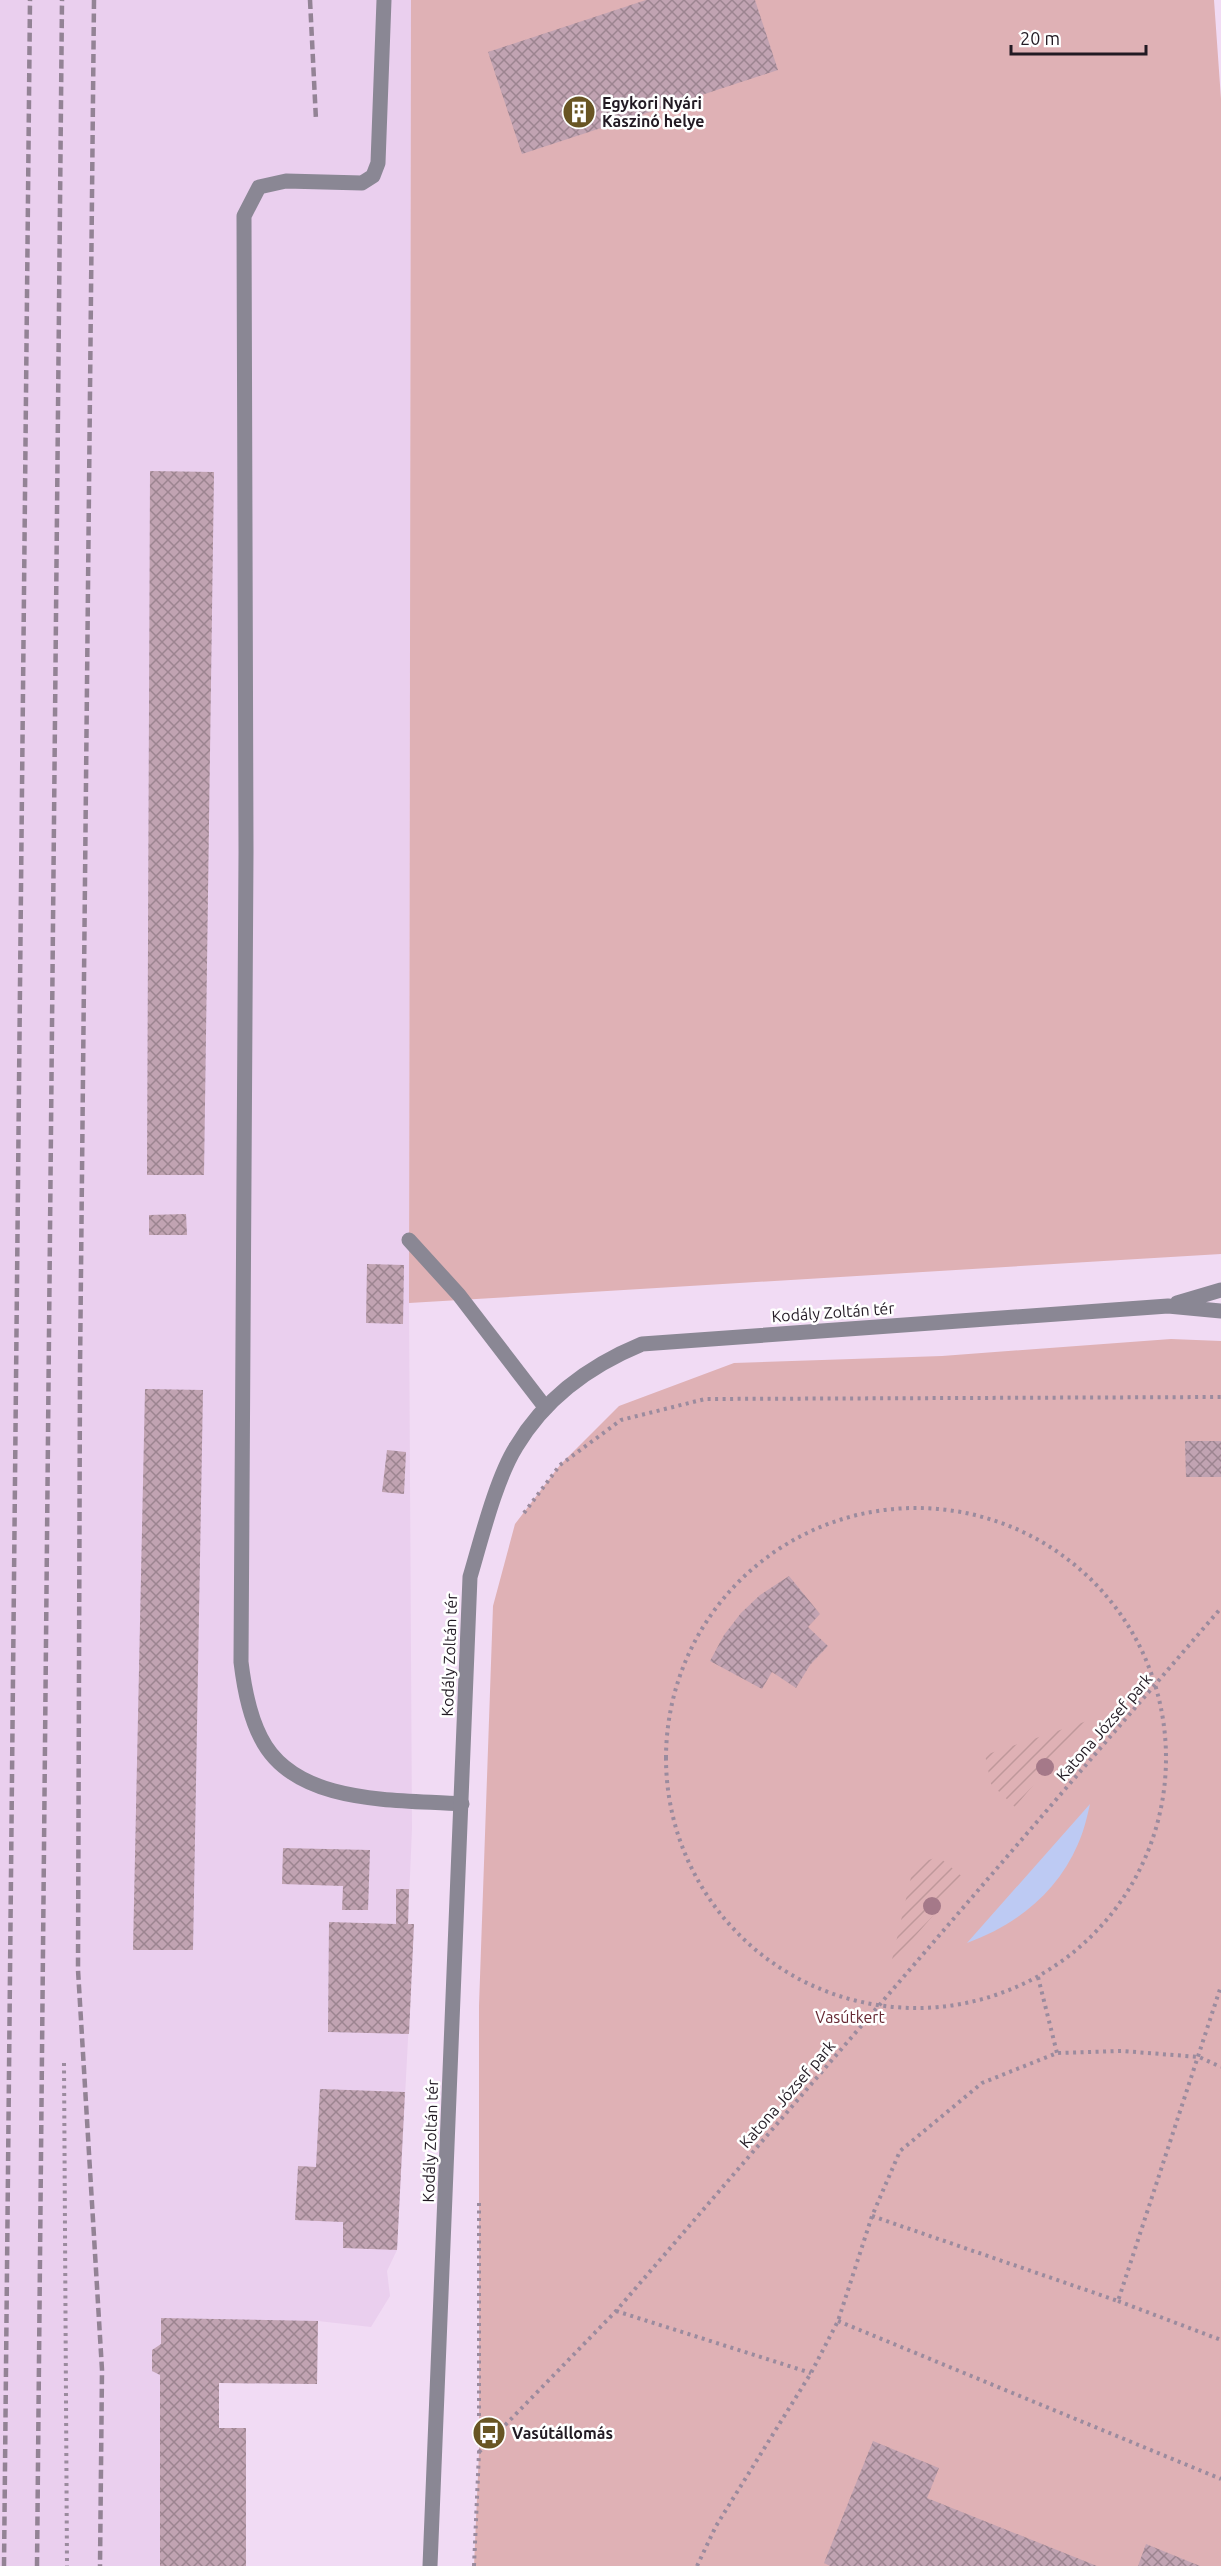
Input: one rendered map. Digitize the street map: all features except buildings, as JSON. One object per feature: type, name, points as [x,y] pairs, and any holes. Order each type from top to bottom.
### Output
[{"type":"street","points":[[384,0],[378,163],[373,176],[362,183],[286,181],[259,188],[244,216],[246,864],[241,1662],[245,1690],[261,1738],[277,1759],[309,1783],[339,1794],[462,1804]]},
{"type":"street","points":[[409,1240],[459,1295],[545,1407]]},
{"type":"street","name":"Kodály Zoltán tér","points":[[1168,1306],[1221,1290]]},
{"type":"street","name":"Kodály Zoltán tér","points":[[430,2566],[470,1577],[496,1495],[515,1448],[545,1407],[579,1378],[609,1358],[642,1344],[1168,1306],[1221,1311]]},
{"type":"path","points":[[522,1516],[560,1465],[621,1420],[705,1399],[1221,1397]]},
{"type":"path","points":[[934,1507],[991,1518],[1044,1542],[1091,1577],[1128,1623],[1157,1684],[1167,1744],[1161,1814],[1136,1879],[1094,1935],[1038,1977],[985,1999],[928,2008],[875,2011],[814,1987],[764,1957],[722,1916],[690,1867],[671,1812],[664,1754],[672,1696],[693,1641],[725,1593],[768,1553],[819,1525],[875,1509],[934,1507]]},
{"type":"path","name":"Katona József park","points":[[479,2452],[616,2311],[1221,1608]]},
{"type":"path","points":[[1038,1977],[1057,2053]]},
{"type":"path","points":[[1118,2301],[1221,1986]]},
{"type":"path","points":[[697,2566],[716,2526],[811,2373],[838,2321],[872,2216],[900,2151],[982,2083],[1057,2053],[1122,2051],[1198,2057],[1221,2067]]},
{"type":"path","points":[[64,2063],[67,2566]]},
{"type":"path","points":[[474,2566],[479,2452],[479,2194]]},
{"type":"path","points":[[872,2216],[1118,2301],[1221,2340]]},
{"type":"path","points":[[616,2311],[811,2373]]},
{"type":"path","points":[[838,2321],[1221,2479]]},
{"type":"shaded area","points":[[0,0],[411,0],[409,1303],[412,1828],[408,1924],[414,1924],[397,2250],[387,2271],[390,2296],[371,2327],[318,2321],[317,2384],[219,2383],[219,2428],[246,2428],[246,2566],[0,2566]]},
{"type":"green space","points":[[411,0],[1214,0],[1221,99],[1221,1254],[409,1303]]},
{"type":"green space","name":"Vasútkert","points":[[1171,1339],[1221,1341],[1221,2566],[474,2566],[479,2452],[479,2006],[493,1606],[515,1524],[560,1465],[619,1406],[734,1363],[942,1356]]},
{"type":"green space","points":[[1087,1721],[1015,1807],[991,1784],[985,1755]]},
{"type":"green space","points":[[939,1857],[965,1879],[891,1964],[914,1864]]},
{"type":"water","points":[[1090,1804],[1078,1844],[1059,1878],[1047,1892],[1018,1917],[985,1936],[967,1943]]},
{"type":"railway","points":[[4,2566],[30,0]]},
{"type":"railway","points":[[37,2566],[62,0]]},
{"type":"railway","points":[[94,0],[80,1369],[78,1970],[102,2370],[100,2566]]},
{"type":"railway","points":[[310,0],[316,120]]},
{"type":"place","name":"Egykori Nyári Kaszinó helye","points":[[579,112]]},
{"type":"place","name":"Vasútállomás","points":[[489,2433]]}]
